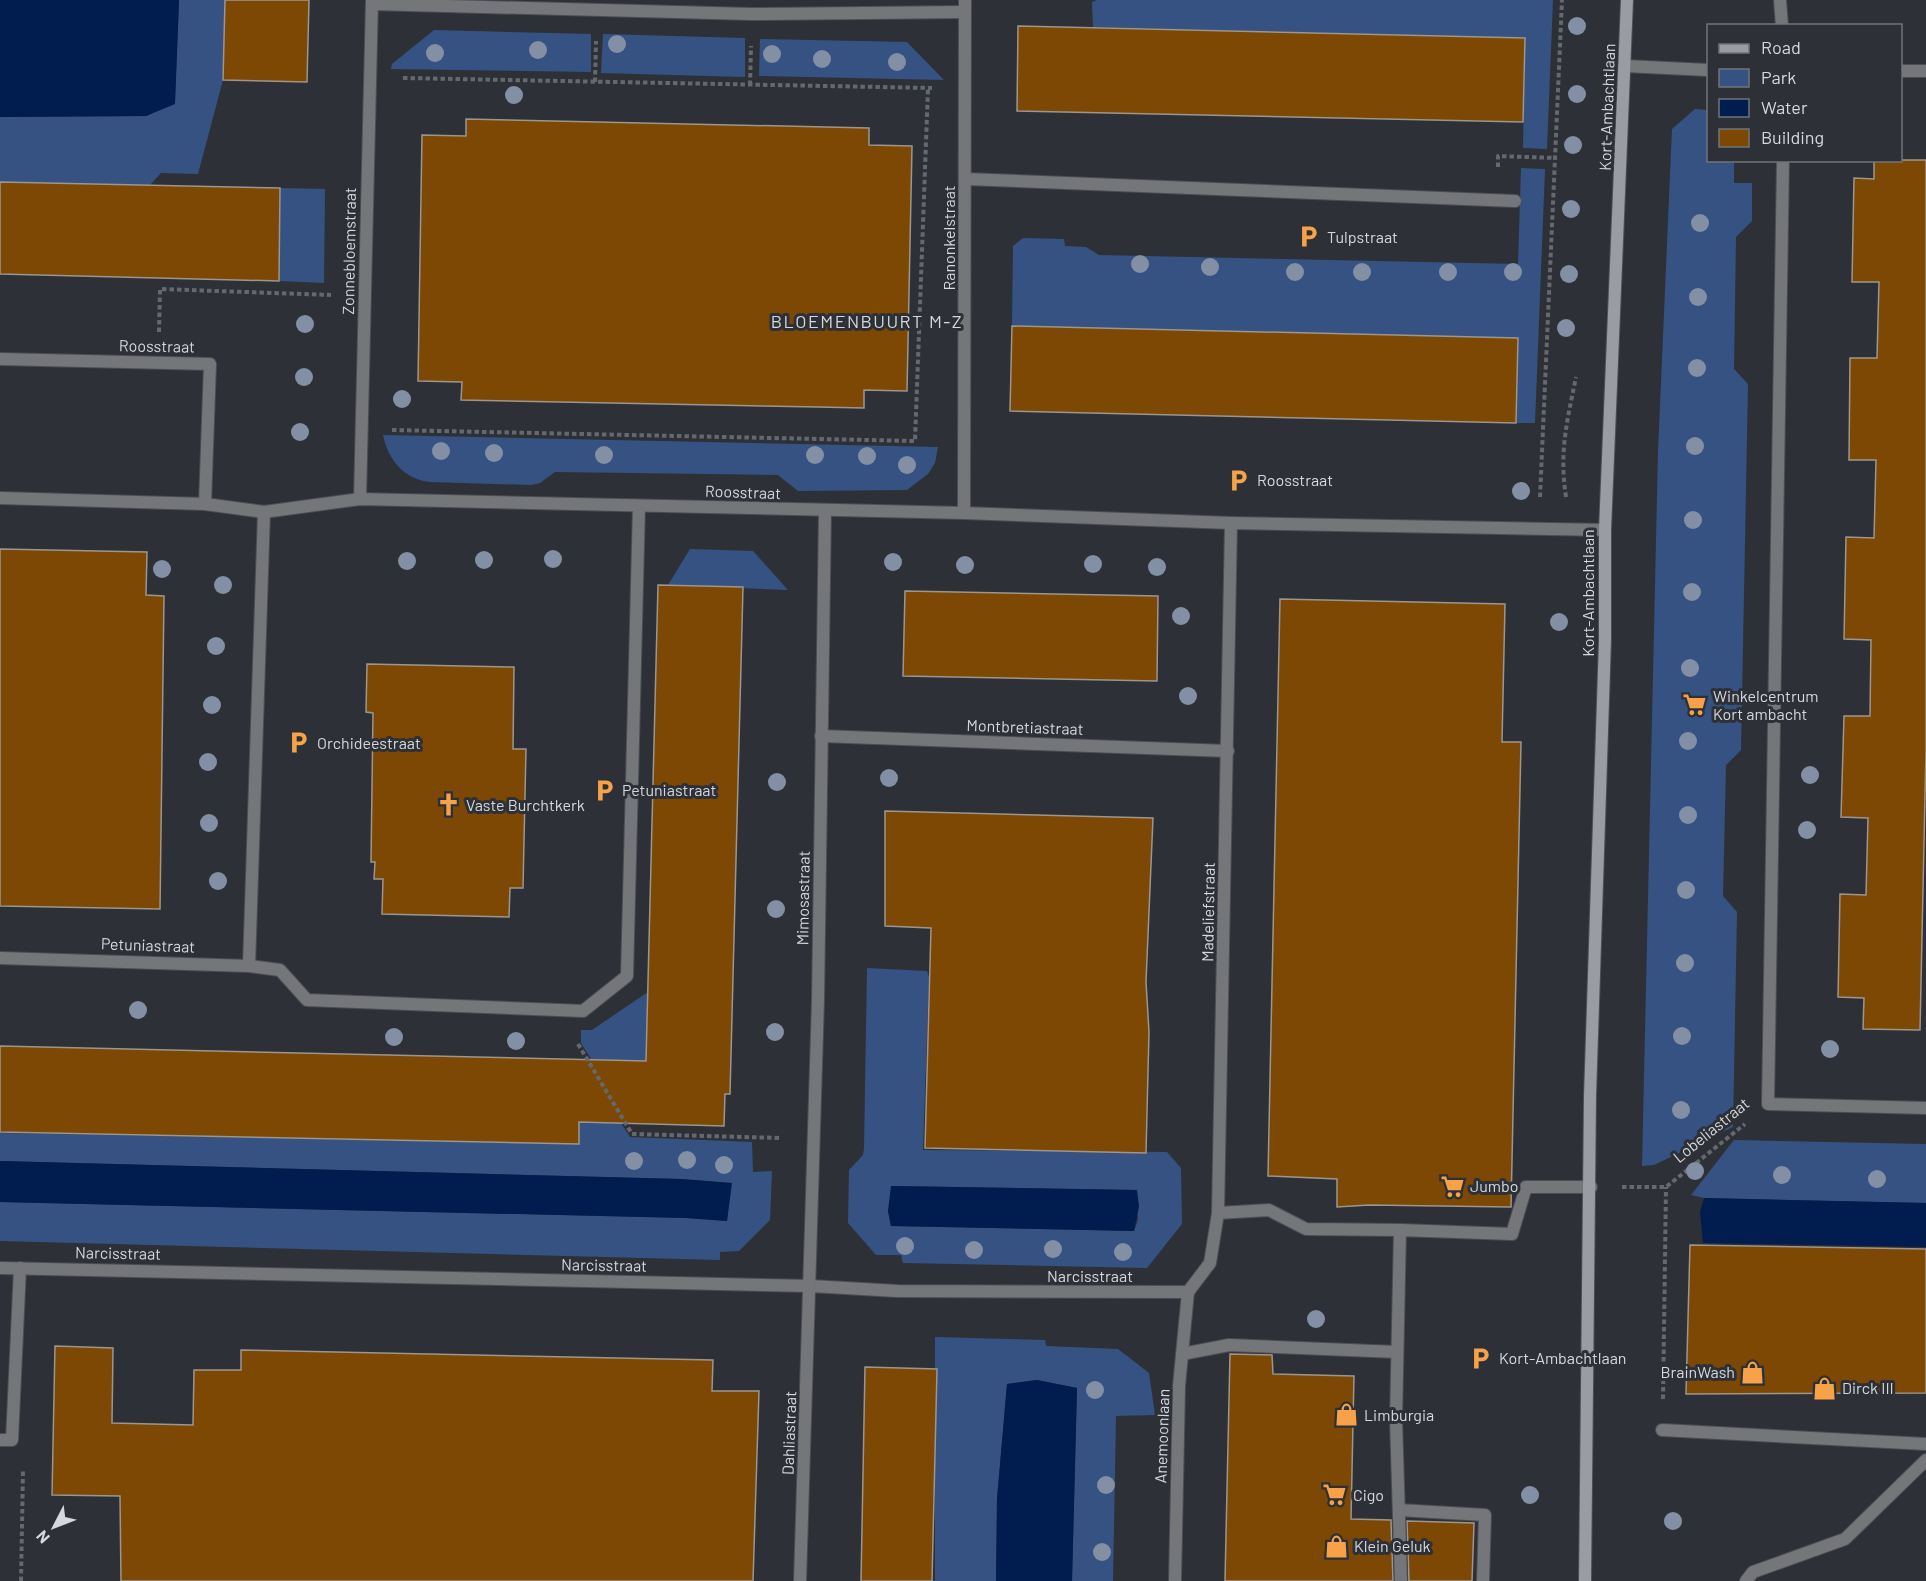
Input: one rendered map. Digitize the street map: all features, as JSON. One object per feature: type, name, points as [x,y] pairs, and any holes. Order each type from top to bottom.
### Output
[{"type":"street","name":"Kort-Ambachtlaan","points":[[1585,1581],[1591,1084],[1605,640],[1605,530],[1627,0]]},
{"type":"street","points":[[1780,0],[1782,24]]},
{"type":"street","name":"Zonnebloemstraat","points":[[360,499],[372,2],[751,14],[965,6]]},
{"type":"street","name":"Ranonkelstraat","points":[[963,513],[965,6]]},
{"type":"street","points":[[1625,66],[1707,70]]},
{"type":"street","points":[[1902,71],[1926,71]]},
{"type":"street","points":[[1768,1104],[1783,162]]},
{"type":"street","points":[[966,179],[1515,201]]},
{"type":"street","name":"Roosstraat","points":[[0,359],[210,364],[205,504]]},
{"type":"street","name":"Roosstraat","points":[[0,498],[205,504],[264,512],[360,499],[963,513],[1231,523],[1605,530]]},
{"type":"street","name":"Petuniastraat","points":[[0,958],[249,966],[280,970],[307,1000],[583,1011],[627,976],[639,506]]},
{"type":"street","name":"Mimosastraat","points":[[811,1286],[825,511]]},
{"type":"street","points":[[249,966],[264,512]]},
{"type":"street","name":"Madeliefstraat","points":[[1188,1292],[1210,1263],[1218,1213],[1231,523]]},
{"type":"street","name":"Montbretiastraat","points":[[821,736],[1228,751]]},
{"type":"street","name":"Lobeliastraat","points":[[1768,1104],[1926,1108]]},
{"type":"street","points":[[1218,1213],[1269,1210],[1306,1229],[1512,1234],[1526,1187],[1591,1187]]},
{"type":"street","points":[[1400,1230],[1395,1420],[1401,1581]]},
{"type":"street","name":"Narcisstraat","points":[[0,1268],[811,1286],[897,1292],[1188,1292]]},
{"type":"street","points":[[6,1440],[20,1268]]},
{"type":"street","name":"Dahliastraat","points":[[800,1581],[811,1286]]},
{"type":"street","name":"Anemoonlaan","points":[[1175,1581],[1182,1354],[1188,1292]]},
{"type":"street","points":[[1182,1354],[1229,1345],[1397,1352]]},
{"type":"street","points":[[1662,1430],[1926,1444]]},
{"type":"street","points":[[1746,1581],[1752,1572],[1845,1539],[1926,1460]]},
{"type":"street","points":[[1400,1510],[1485,1515],[1483,1581]]},
{"type":"path","points":[[1540,528],[1562,0]]},
{"type":"path","points":[[370,78],[966,89]]},
{"type":"path","points":[[362,421],[393,430],[915,441],[928,88]]},
{"type":"path","points":[[331,306],[332,283]]},
{"type":"path","points":[[158,363],[160,289],[332,295]]},
{"type":"path","points":[[558,1010],[632,1134],[814,1138]]},
{"type":"path","name":"Lobeliastraat","points":[[1666,1187],[1768,1104]]},
{"type":"path","points":[[1591,1187],[1666,1187],[1662,1430]]},
{"type":"path","points":[[6,1440],[24,1455],[21,1581]]},
{"type":"green space","points":[[179,0],[225,0],[223,80],[198,174],[161,173],[150,185],[0,182],[0,117],[147,116],[175,100]]},
{"type":"green space","points":[[1097,0],[1553,0],[1547,149],[1523,148],[1525,38],[1093,27],[1092,2]]},
{"type":"green space","points":[[434,30],[591,34],[591,72],[391,69],[392,64]]},
{"type":"green space","points":[[603,34],[745,38],[745,77],[601,73]]},
{"type":"green space","points":[[760,39],[907,42],[944,80],[759,76]]},
{"type":"green space","points":[[1695,109],[1707,110],[1707,162],[1734,162],[1734,183],[1752,183],[1752,221],[1736,237],[1734,369],[1748,384],[1741,750],[1726,765],[1723,896],[1737,912],[1733,1127],[1654,1165],[1642,1166],[1658,452],[1672,129]]},
{"type":"green space","points":[[1521,168],[1545,169],[1535,423],[1516,423],[1518,338],[1012,326],[1013,246],[1023,238],[1064,239],[1065,246],[1086,247],[1099,255],[1518,264]]},
{"type":"green space","points":[[280,188],[325,189],[324,283],[279,281]]},
{"type":"green space","points":[[383,435],[938,447],[935,463],[928,474],[907,490],[798,491],[778,475],[555,472],[540,483],[531,485],[430,482],[412,477],[399,467],[385,444]]},
{"type":"green space","points":[[690,549],[753,551],[788,590],[668,585]]},
{"type":"green space","points":[[867,968],[927,971],[929,977],[923,1150],[1167,1152],[1181,1168],[1182,1224],[1147,1268],[903,1263],[901,1255],[876,1255],[848,1223],[849,1170],[863,1155]],"holes":[[[892,1186],[1136,1190],[1138,1220],[1134,1231],[891,1226],[888,1211]]]},
{"type":"green space","points":[[648,992],[645,1090],[635,1090],[634,1124],[581,1043],[581,1030],[592,1030]]},
{"type":"green space","points":[[580,1059],[630,1137],[752,1142],[753,1172],[772,1171],[770,1220],[739,1251],[720,1252],[720,1260],[0,1241],[0,1202],[686,1218],[727,1221],[731,1183],[681,1179],[0,1161],[0,1133],[578,1144]]},
{"type":"green space","points":[[1734,1140],[1926,1144],[1926,1203],[1704,1198],[1691,1195]]},
{"type":"green space","points":[[935,1337],[1045,1340],[1046,1346],[1118,1349],[1149,1373],[1155,1415],[1116,1416],[1113,1581],[1072,1581],[1077,1388],[1037,1380],[1007,1384],[997,1499],[996,1581],[935,1581]]},
{"type":"water","points":[[0,0],[179,0],[175,104],[146,116],[0,117]]},
{"type":"water","points":[[0,1161],[681,1179],[732,1183],[727,1221],[686,1218],[0,1202]]},
{"type":"water","points":[[891,1186],[1137,1190],[1139,1206],[1134,1231],[891,1226],[888,1211]]},
{"type":"water","points":[[1704,1198],[1926,1203],[1926,1247],[1703,1243],[1700,1212]]},
{"type":"water","points":[[1037,1380],[1077,1388],[1072,1581],[996,1581],[997,1499],[1007,1384]]},
{"type":"building","points":[[225,0],[309,0],[307,82],[223,80]]},
{"type":"building","points":[[1018,26],[1525,38],[1523,122],[1017,111]]},
{"type":"building","points":[[466,119],[869,128],[869,145],[912,146],[907,391],[864,390],[864,408],[461,400],[462,382],[418,381],[422,135],[466,136]]},
{"type":"building","points":[[1926,160],[1926,749],[1920,1030],[1863,1029],[1864,998],[1838,997],[1840,894],[1866,895],[1868,818],[1841,817],[1844,716],[1870,716],[1871,640],[1844,639],[1846,537],[1874,538],[1876,460],[1849,460],[1850,358],[1877,358],[1879,282],[1852,282],[1854,178],[1874,179],[1874,162]]},
{"type":"building","points":[[0,182],[280,188],[279,281],[0,274]]},
{"type":"building","points":[[1012,326],[1518,338],[1516,423],[1010,411]]},
{"type":"building","points":[[0,549],[147,552],[146,595],[164,596],[160,909],[0,906]]},
{"type":"building","points":[[658,585],[743,587],[730,1094],[725,1094],[724,1126],[579,1122],[579,1144],[0,1132],[0,1046],[646,1061]]},
{"type":"building","points":[[905,591],[1158,596],[1157,681],[903,676]]},
{"type":"building","points":[[1280,599],[1505,604],[1502,742],[1521,742],[1511,1207],[1369,1205],[1337,1207],[1337,1179],[1268,1176]]},
{"type":"building","name":"Vaste Burchtkerk","points":[[367,664],[514,667],[513,749],[526,749],[523,888],[510,888],[509,917],[382,914],[383,879],[374,879],[375,862],[371,862],[373,713],[366,712]]},
{"type":"building","points":[[885,811],[1153,818],[1146,982],[1149,1032],[1146,1153],[925,1148],[931,928],[885,926]]},
{"type":"building","points":[[1690,1245],[1926,1249],[1926,1393],[1686,1394]]},
{"type":"building","points":[[55,1346],[113,1348],[112,1423],[193,1425],[194,1370],[241,1370],[241,1350],[713,1360],[712,1391],[759,1391],[753,1581],[121,1581],[120,1496],[52,1495]]},
{"type":"building","points":[[1230,1354],[1272,1355],[1273,1374],[1354,1376],[1351,1519],[1391,1520],[1393,1581],[1225,1581]]},
{"type":"building","points":[[865,1367],[937,1369],[932,1581],[861,1581]]},
{"type":"building","points":[[1407,1521],[1474,1523],[1472,1581],[1409,1581]]},
{"type":"place","name":"Tulpstraat","points":[[1309,237]]},
{"type":"place","name":"Roosstraat","points":[[1239,480]]},
{"type":"place","name":"Winkelcentrum Kort ambacht","points":[[1695,705]]},
{"type":"place","name":"Orchideestraat","points":[[299,743]]},
{"type":"place","name":"Petuniastraat","points":[[604,790]]},
{"type":"place","name":"Vaste Burchtkerk","points":[[448,805]]},
{"type":"place","name":"Jumbo","points":[[1452,1186]]},
{"type":"place","name":"Kort-Ambachtlaan","points":[[1481,1358]]},
{"type":"place","name":"BrainWash","points":[[1753,1372]]},
{"type":"place","name":"Dirck III","points":[[1824,1388]]},
{"type":"place","name":"Limburgia","points":[[1346,1415]]},
{"type":"place","name":"Cigo","points":[[1335,1495]]},
{"type":"place","name":"Klein Geluk","points":[[1336,1546]]},
{"type":"district","name":"BLOEMENBUURT M-Z","points":[[867,322]]}]
